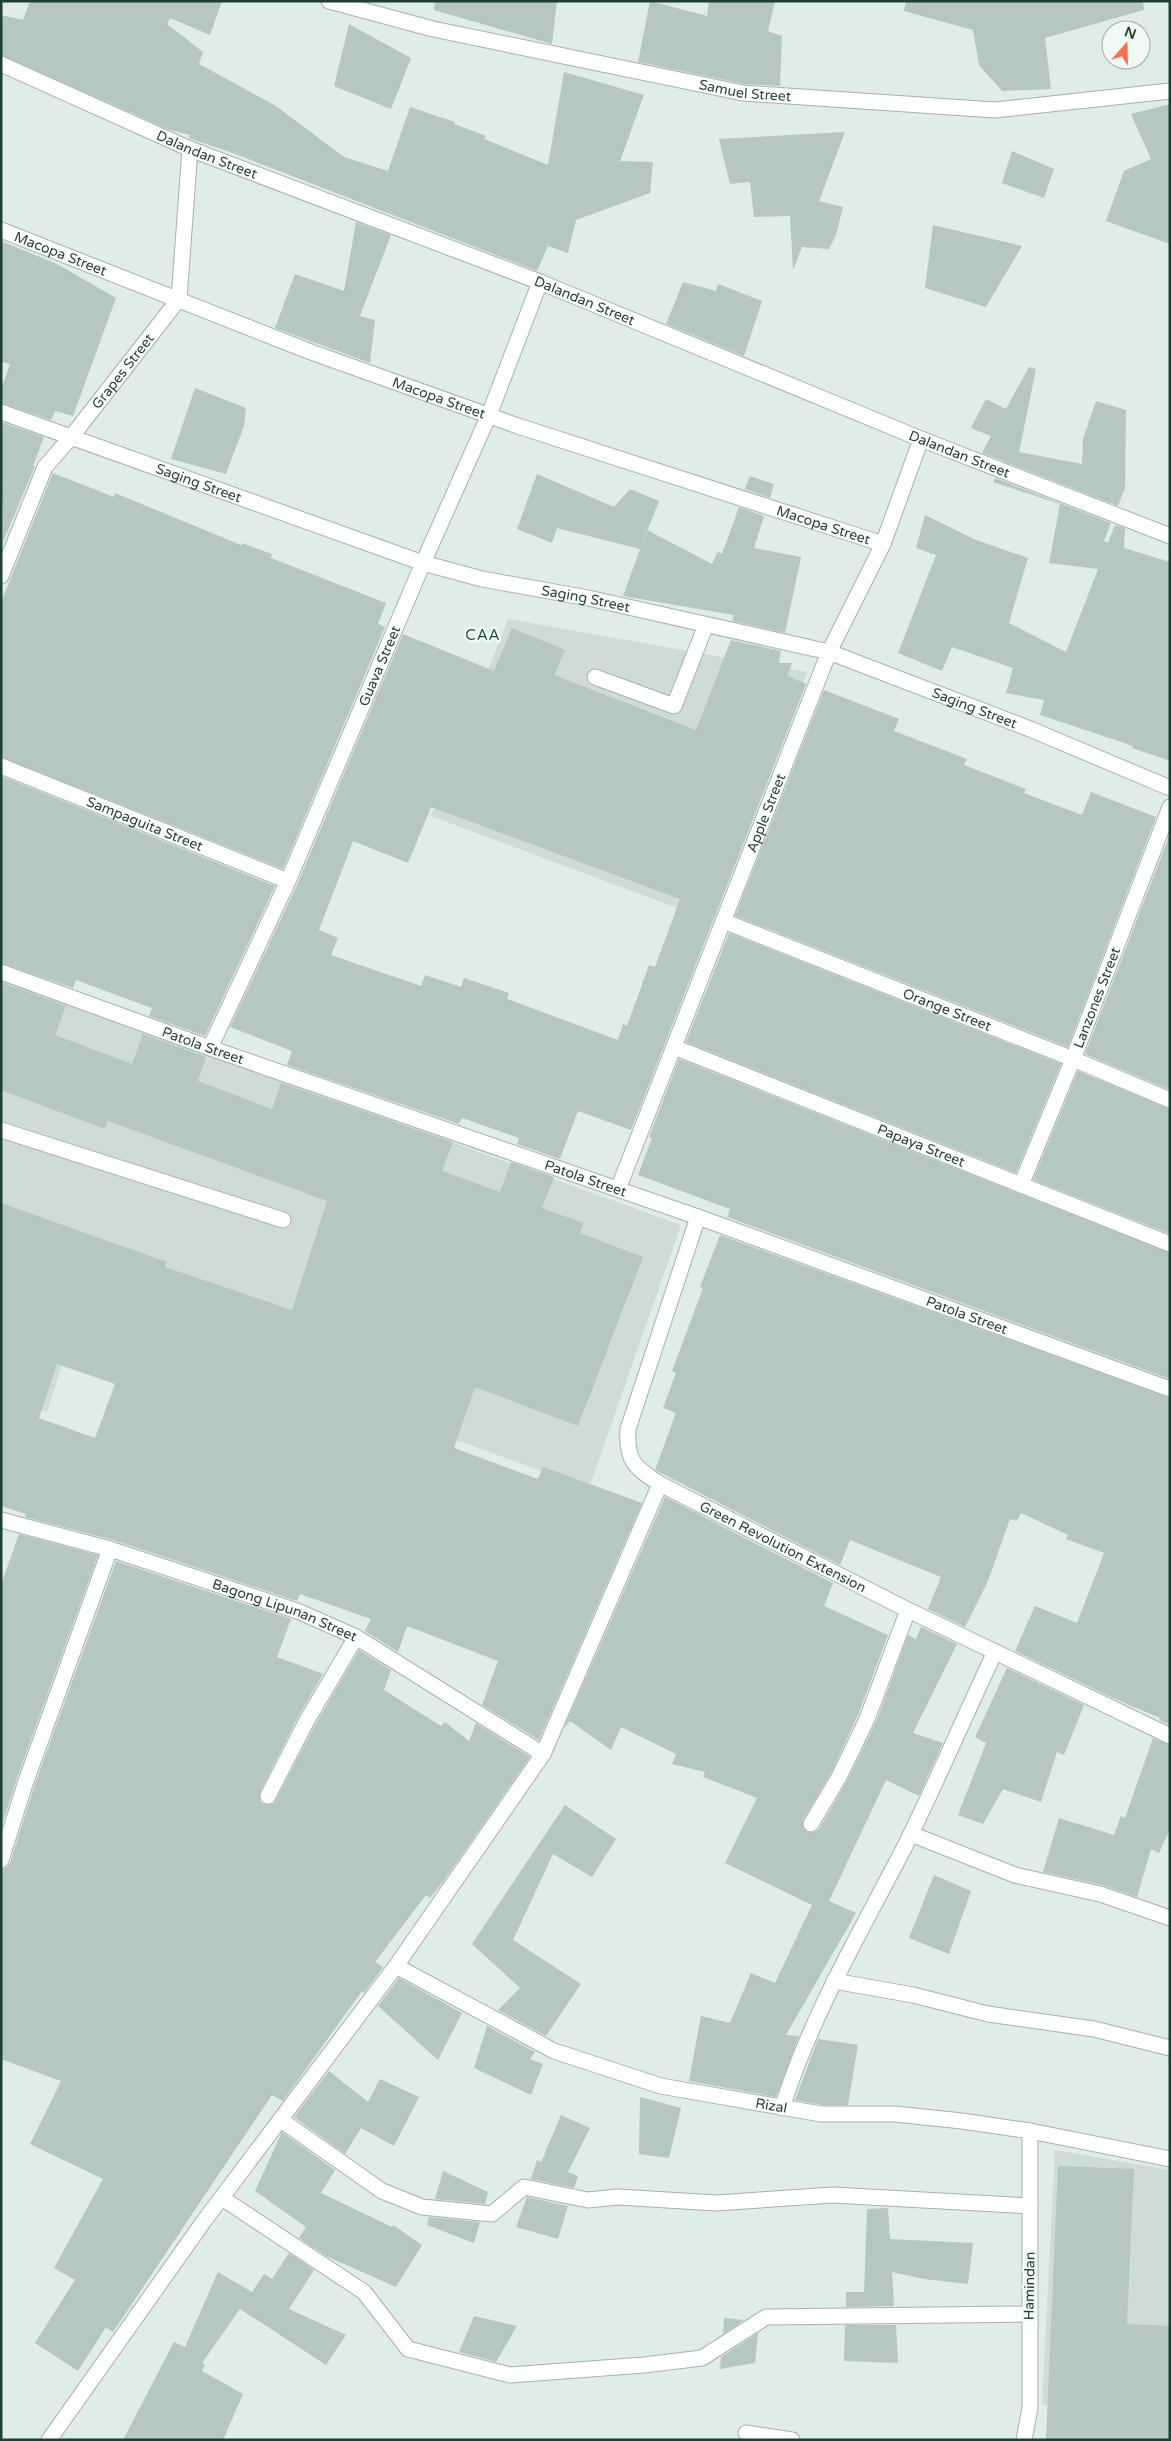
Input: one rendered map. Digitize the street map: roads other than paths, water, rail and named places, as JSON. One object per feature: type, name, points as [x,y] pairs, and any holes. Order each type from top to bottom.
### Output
[{"type":"street","name":"Samuel Street","points":[[329,1],[433,28],[743,93],[995,110],[1170,90]]},
{"type":"street","name":"Dalandan Street","points":[[1,64],[190,149],[540,282],[921,439],[1170,536]]},
{"type":"street","points":[[179,299],[190,149]]},
{"type":"street","name":"Macopa Street","points":[[1,230],[311,352],[489,415],[883,544]]},
{"type":"street","name":"Guava Street","points":[[210,1048],[288,881],[423,563],[489,415],[540,282]]},
{"type":"street","name":"Grapes Street","points":[[1,576],[45,467],[72,436],[179,299]]},
{"type":"street","name":"Saging Street","points":[[1,412],[423,563],[482,580],[588,598],[830,652],[1030,729],[1170,788]]},
{"type":"street","name":"Apple Street","points":[[618,1189],[830,652],[883,544],[921,439]]},
{"type":"street","points":[[594,677],[674,706],[706,625]]},
{"type":"street","name":"Sampaguita Street","points":[[1,766],[288,881]]},
{"type":"street","name":"Lanzones Street","points":[[1021,1185],[1073,1059],[1170,807]]},
{"type":"street","name":"Orange Street","points":[[723,921],[1073,1059],[1170,1100]]},
{"type":"street","name":"Patola Street","points":[[1,972],[210,1048],[698,1217],[1170,1389]]},
{"type":"street","name":"Papaya Street","points":[[674,1047],[1170,1244]]},
{"type":"street","points":[[1,1130],[282,1220]]},
{"type":"street","name":"Green Revolution Extension","points":[[698,1217],[628,1429],[627,1448],[634,1466],[660,1484],[908,1610],[1170,1736]]},
{"type":"street","points":[[49,2440],[222,2198],[396,1966],[543,1754],[660,1484]]},
{"type":"street","name":"Bagong Lipunan Street","points":[[1,1520],[110,1549],[300,1612],[356,1637],[543,1754]]},
{"type":"street","points":[[1,1860],[26,1781],[110,1549]]},
{"type":"street","points":[[811,1824],[838,1778],[867,1719],[908,1610]]},
{"type":"street","points":[[268,1796],[306,1722],[356,1637]]},
{"type":"street","points":[[782,2108],[794,2069],[834,1982],[911,1834],[995,1652]]},
{"type":"street","points":[[911,1834],[1015,1874],[1100,1894],[1170,1918]]},
{"type":"street","name":"Rizal","points":[[396,1966],[554,2050],[661,2086],[821,2114],[895,2114],[1030,2131],[1170,2159]]},
{"type":"street","points":[[834,1982],[913,1995],[988,2014],[1094,2029],[1170,2048]]},
{"type":"street","points":[[281,2120],[382,2191],[422,2207],[492,2214],[524,2187],[588,2200],[618,2197],[716,2203],[833,2195],[1030,2206]]},
{"type":"street","name":"Hamindan","points":[[1024,2440],[1030,2408],[1030,2131]]},
{"type":"street","points":[[222,2198],[364,2292],[408,2349],[510,2374],[644,2365],[702,2358],[766,2317],[1029,2314]]},
{"type":"street","points":[[746,2433],[792,2440]]},
{"type":"district","name":"CAA","points":[[483,635]]}]
